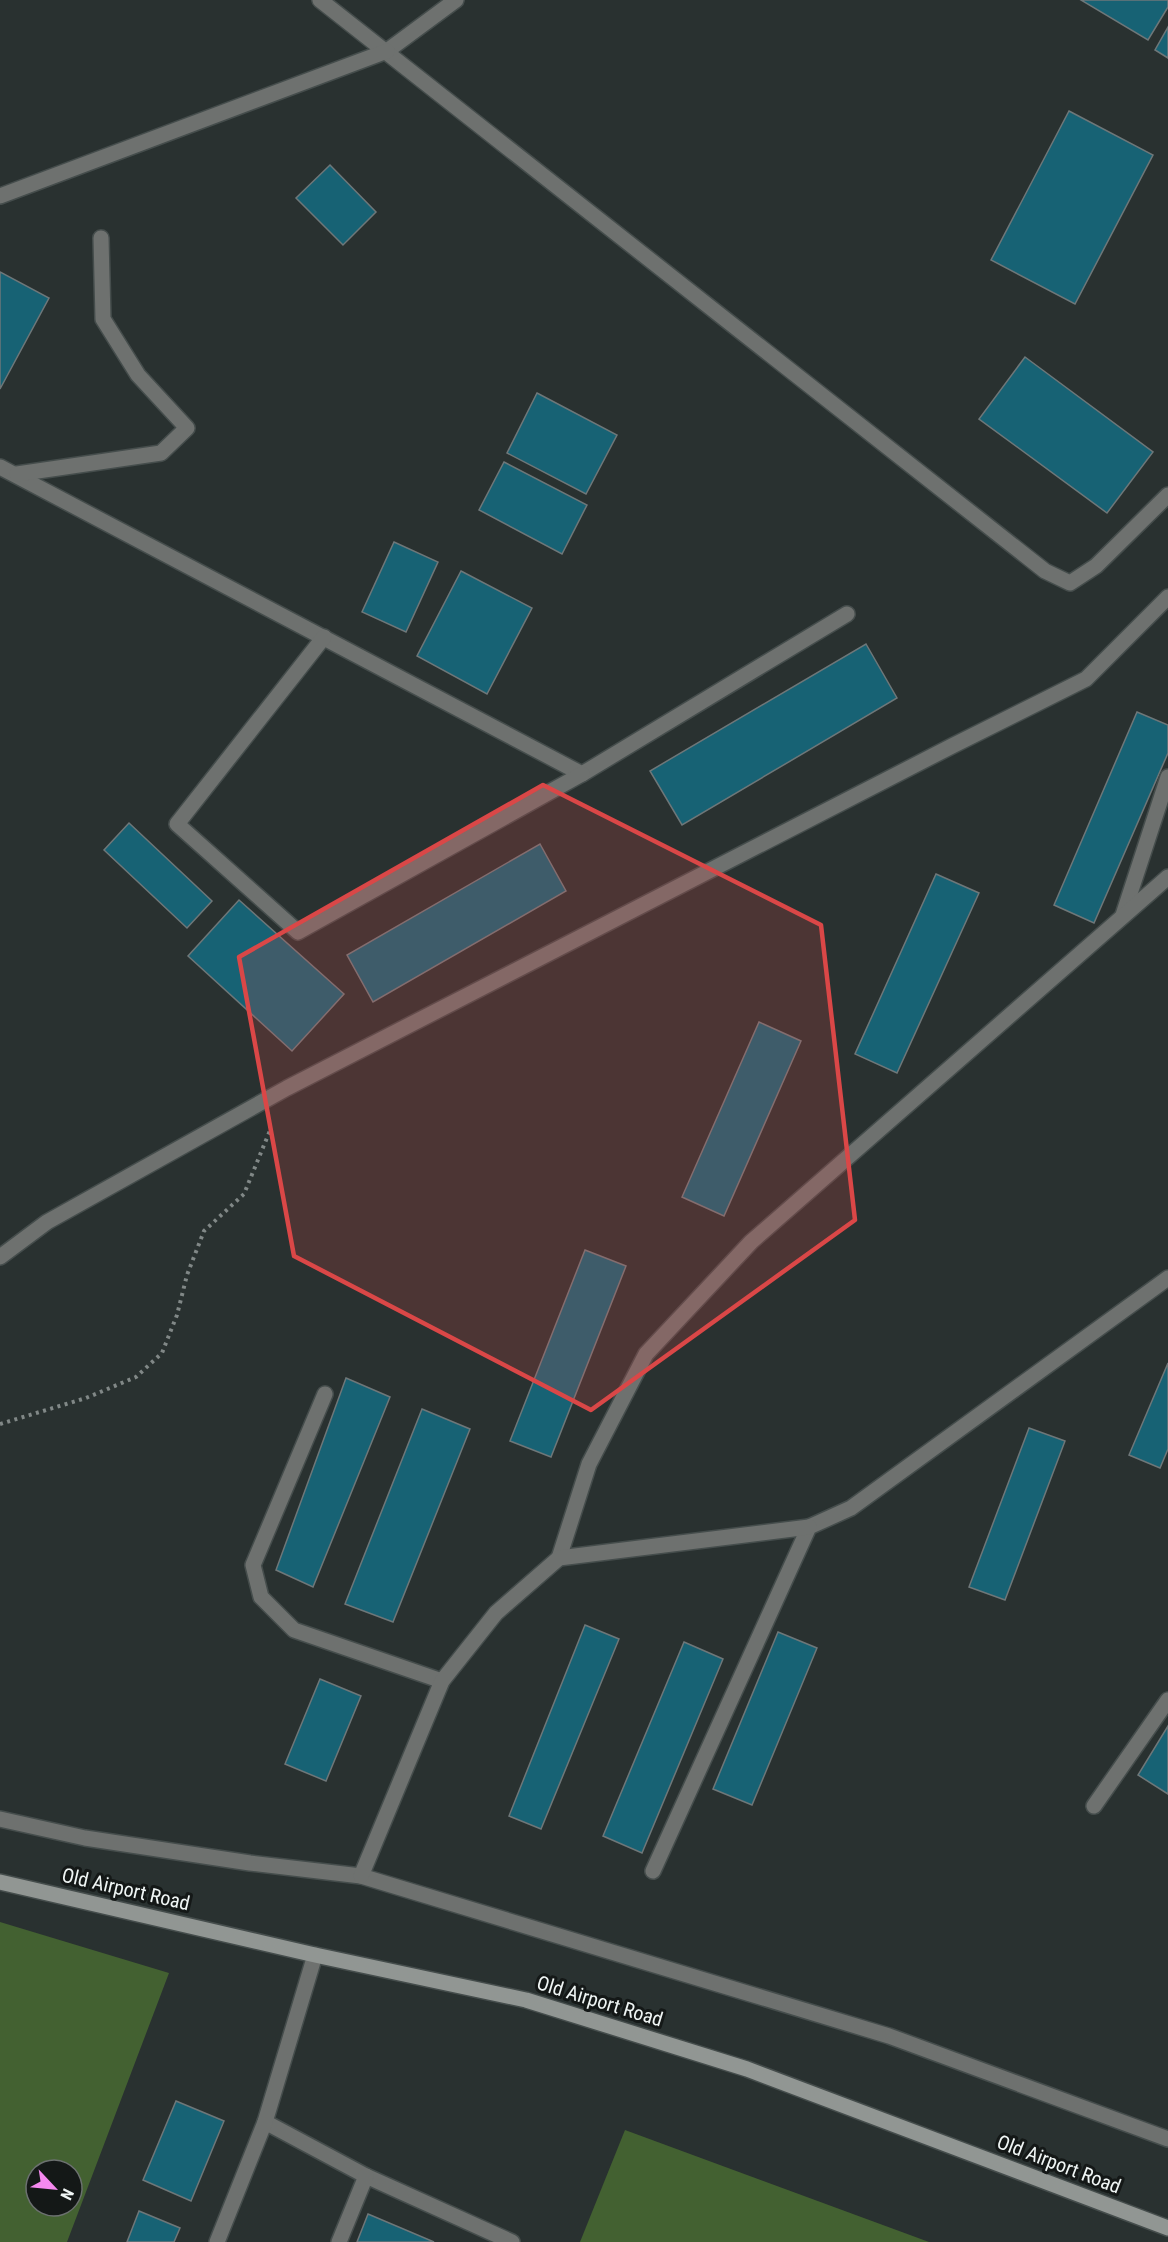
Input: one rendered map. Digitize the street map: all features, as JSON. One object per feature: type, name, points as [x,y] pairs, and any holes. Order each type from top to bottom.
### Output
[{"type":"main road","name":"Old Airport Road","points":[[0,1882],[315,1955],[526,2000],[747,2069],[1168,2228]]},
{"type":"street","points":[[320,0],[1045,571],[1070,583],[1096,566],[1168,495]]},
{"type":"street","points":[[0,196],[387,51],[456,0]]},
{"type":"street","points":[[17,474],[161,453],[187,428],[138,375],[104,319],[101,238]]},
{"type":"street","points":[[0,466],[582,774]]},
{"type":"street","points":[[0,1257],[47,1222],[287,1088],[920,762],[1086,680],[1168,597]]},
{"type":"street","points":[[324,638],[177,824],[298,932],[582,774],[848,614]]},
{"type":"street","points":[[1123,915],[1168,777]]},
{"type":"street","points":[[361,1876],[442,1681],[496,1613],[559,1558],[589,1464],[646,1354],[752,1242],[1168,877]]},
{"type":"street","points":[[559,1558],[809,1527],[851,1508],[1168,1278]]},
{"type":"street","points":[[325,1394],[253,1565],[261,1597],[294,1630],[442,1681]]},
{"type":"street","points":[[653,1871],[809,1527]]},
{"type":"street","points":[[1094,1806],[1168,1700]]},
{"type":"street","points":[[0,1819],[86,1838],[250,1863],[361,1876],[889,2036],[1168,2139]]},
{"type":"street","points":[[217,2242],[265,2122],[315,1955]]},
{"type":"street","points":[[265,2122],[366,2176],[512,2242]]},
{"type":"street","points":[[339,2242],[366,2176]]},
{"type":"path","points":[[0,1424],[86,1398],[136,1377],[162,1353],[177,1315],[186,1275],[204,1231],[244,1194],[287,1088]]},
{"type":"highlighted area","points":[[543,785],[821,925],[855,1220],[591,1410],[294,1256],[239,957]]},
{"type":"green space","points":[[0,1922],[169,1973],[84,2197],[84,2158],[24,2158],[24,2218],[76,2218],[67,2242],[0,2242]]},
{"type":"green space","points":[[625,2130],[929,2242],[580,2242]]},
{"type":"building","points":[[1081,0],[1168,0],[1168,7],[1148,40]]},
{"type":"building","points":[[1168,27],[1168,58],[1155,50]]},
{"type":"building","points":[[1069,111],[1153,155],[1075,304],[991,260]]},
{"type":"building","points":[[330,165],[376,212],[343,245],[296,198]]},
{"type":"building","points":[[0,272],[49,298],[0,389]]},
{"type":"building","points":[[1025,357],[1153,452],[1107,513],[979,419]]},
{"type":"building","points":[[537,393],[617,435],[586,494],[507,453]]},
{"type":"building","points":[[504,462],[587,505],[562,554],[479,510]]},
{"type":"building","points":[[394,542],[438,562],[406,632],[362,612]]},
{"type":"building","points":[[461,571],[532,608],[487,694],[417,656]]},
{"type":"building","points":[[866,644],[897,698],[682,825],[650,771]]},
{"type":"building","points":[[1137,712],[1168,725],[1168,753],[1094,923],[1054,905]]},
{"type":"building","points":[[129,823],[212,901],[187,928],[104,850]]},
{"type":"building","points":[[540,844],[566,891],[373,1002],[347,955]]},
{"type":"building","points":[[936,874],[979,893],[897,1073],[855,1054]]},
{"type":"building","points":[[239,900],[344,994],[292,1051],[188,956]]},
{"type":"building","points":[[759,1022],[801,1041],[724,1216],[682,1197]]},
{"type":"building","points":[[585,1250],[626,1266],[551,1457],[510,1441]]},
{"type":"building","points":[[1168,1363],[1168,1449],[1160,1468],[1129,1455]]},
{"type":"building","points":[[346,1378],[390,1397],[313,1587],[276,1570]]},
{"type":"building","points":[[422,1409],[470,1429],[393,1622],[345,1604]]},
{"type":"building","points":[[1029,1428],[1065,1441],[1005,1600],[969,1587]]},
{"type":"building","points":[[585,1625],[619,1639],[541,1829],[509,1816]]},
{"type":"building","points":[[778,1632],[817,1648],[752,1805],[713,1789]]},
{"type":"building","points":[[684,1642],[723,1659],[642,1853],[603,1836]]},
{"type":"building","points":[[320,1679],[361,1696],[326,1781],[285,1764]]},
{"type":"building","points":[[1168,1726],[1168,1794],[1138,1775]]},
{"type":"building","points":[[176,2101],[224,2121],[191,2201],[143,2180]]},
{"type":"building","points":[[139,2211],[180,2228],[174,2242],[127,2242]]},
{"type":"building","points":[[368,2214],[434,2242],[357,2242]]}]
